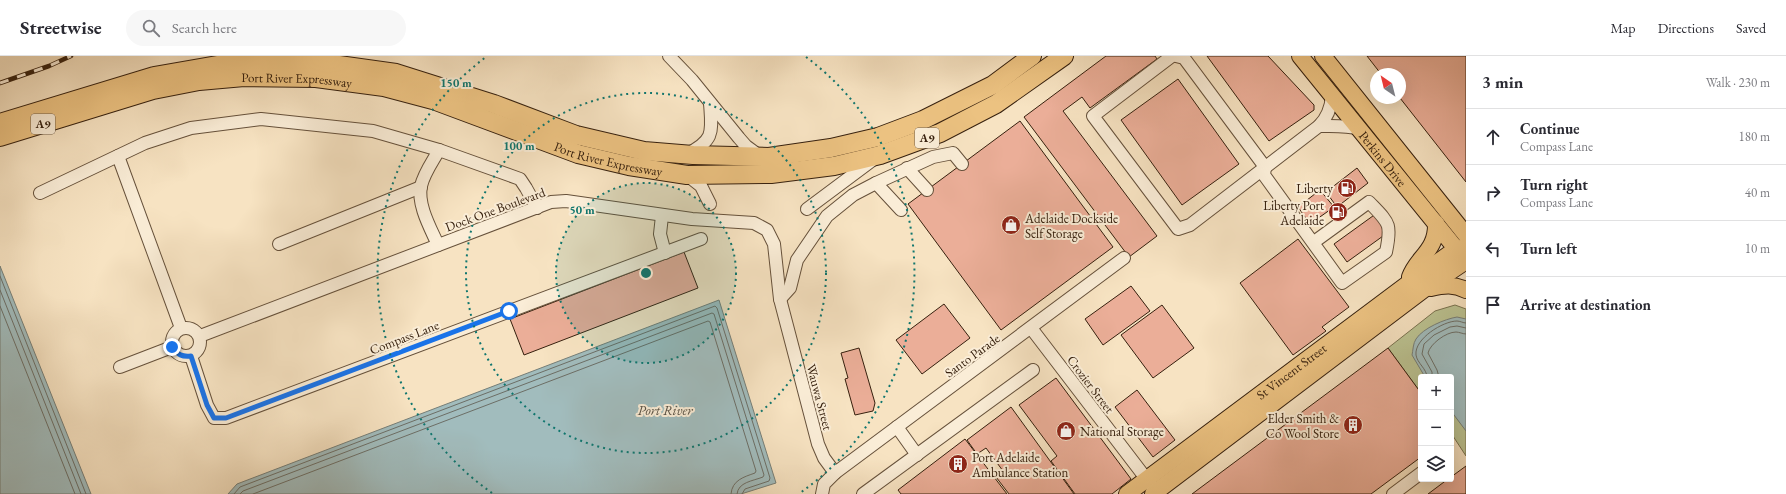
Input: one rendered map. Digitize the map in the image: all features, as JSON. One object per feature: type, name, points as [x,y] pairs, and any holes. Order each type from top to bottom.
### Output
[{"type":"highway","name":"Port River Expressway","points":[[0,137],[154,76],[241,62],[318,62],[396,73],[494,104],[576,136],[644,151],[762,157],[831,148],[886,134],[923,120],[993,84],[1032,56]]},
{"type":"highway","name":"Port River Expressway","points":[[0,123],[85,104],[199,82],[244,77],[316,78],[384,87],[433,100],[578,154],[629,166],[688,175],[771,174],[834,166],[880,155],[940,133],[996,104],[1064,56]]},
{"type":"main road","name":"Perkins Drive","points":[[1300,56],[1464,256]]},
{"type":"main road","name":"Perkins Drive","points":[[1323,56],[1466,235]]},
{"type":"main road","points":[[1436,223],[1434,239],[1410,276],[1416,286],[1446,284],[1466,290]]},
{"type":"main road","name":"St Vincent Street","points":[[1127,494],[1153,490],[1416,286],[1464,256]]},
{"type":"street","points":[[669,56],[746,146],[762,157]]},
{"type":"street","points":[[1172,56],[1093,116],[1178,229],[1190,225],[1319,126],[1326,119],[1331,106],[1332,96]]},
{"type":"street","points":[[1176,56],[1184,58],[1265,167],[1264,175],[1342,282],[1386,252],[1390,234],[1388,222],[1369,202],[1314,242]]},
{"type":"street","points":[[686,154],[703,146],[708,138],[711,122],[710,103]]},
{"type":"street","points":[[40,193],[145,142],[191,128],[261,119],[373,131],[440,150],[520,179],[536,208]]},
{"type":"street","points":[[1319,126],[1343,126],[1360,130]]},
{"type":"street","points":[[438,246],[423,210],[421,187],[426,173],[440,150]]},
{"type":"street","points":[[780,298],[790,288],[798,260],[827,216],[853,195],[907,168],[933,157],[953,153],[962,164]]},
{"type":"street","points":[[807,209],[880,155]]},
{"type":"street","points":[[118,156],[181,328]]},
{"type":"street","points":[[907,168],[927,190]]},
{"type":"street","points":[[688,175],[701,186],[710,204]]},
{"type":"street","points":[[876,183],[901,210]]},
{"type":"street","points":[[279,244],[421,187]]},
{"type":"street","name":"Dock One Boulevard","points":[[200,336],[552,202],[566,201],[662,216],[754,223],[767,230],[774,244],[780,298]]},
{"type":"street","points":[[662,216],[660,234],[665,253]]},
{"type":"street","name":"Compass Lane","points":[[191,356],[207,405],[214,418],[226,418],[701,239]]},
{"type":"street","name":"Santo Parade","points":[[835,473],[1124,258]]},
{"type":"street","name":"Wauwa Street","points":[[780,298],[818,444],[824,458],[835,473]]},
{"type":"street","points":[[188,327],[195,330],[200,336],[201,344],[198,351],[191,356],[184,356],[177,353],[172,347],[171,339],[175,332],[181,328],[188,327]]},
{"type":"street","name":"Crozier Street","points":[[1031,328],[1153,490]]},
{"type":"street","points":[[120,367],[172,347]]},
{"type":"street","points":[[863,494],[1033,370]]},
{"type":"street","points":[[897,427],[917,454]]},
{"type":"street","points":[[822,494],[824,484],[835,473]]},
{"type":"street","points":[[1393,494],[1418,475]]},
{"type":"green space","points":[[1455,305],[1466,309],[1466,456],[1454,438],[1454,374],[1418,374],[1418,389],[1388,348],[1435,311]]},
{"type":"water","points":[[0,266],[91,494],[0,494]]},
{"type":"water","name":"Port River","points":[[719,300],[776,483],[741,494],[228,494],[237,484]]},
{"type":"water","points":[[1457,317],[1466,319],[1466,431],[1454,415],[1454,374],[1423,374],[1412,355],[1415,341],[1419,335],[1429,328]]},
{"type":"building","points":[[1106,56],[1155,56],[1157,59],[1090,108],[1082,97],[1063,111],[1157,236],[1129,257],[1024,117]]},
{"type":"building","points":[[1207,56],[1268,56],[1314,105],[1314,110],[1269,141]]},
{"type":"building","points":[[1367,56],[1466,56],[1466,182],[1405,104],[1406,104],[1406,68],[1376,68]]},
{"type":"building","points":[[1178,79],[1239,164],[1182,205],[1121,120]]},
{"type":"building","name":"Adelaide Dockside Self Storage","points":[[1020,121],[1113,247],[1001,330],[908,204]]},
{"type":"building","name":"Liberty","points":[[1357,168],[1368,183],[1337,207],[1326,192]]},
{"type":"building","points":[[1320,190],[1334,207],[1310,224],[1298,207]]},
{"type":"building","points":[[1377,213],[1390,231],[1347,262],[1334,244]]},
{"type":"building","points":[[1298,239],[1349,307],[1322,327],[1326,331],[1293,355],[1240,283]]},
{"type":"building","points":[[684,252],[698,288],[524,355],[510,319]]},
{"type":"building","points":[[1131,286],[1150,311],[1103,345],[1085,319]]},
{"type":"building","points":[[944,304],[970,338],[922,374],[896,340]]},
{"type":"building","points":[[1162,305],[1194,348],[1153,378],[1121,335]]},
{"type":"building","points":[[859,348],[875,403],[873,411],[855,415],[845,379],[848,378],[841,353]]},
{"type":"building","name":"Elder Smith & Co Wool Store","points":[[1388,348],[1418,389],[1418,459],[1371,494],[1192,494]]},
{"type":"building","name":"National Storage","points":[[1056,378],[1131,479],[1112,494],[1075,494],[1051,461],[1057,456],[1019,405]]},
{"type":"building","points":[[1137,390],[1175,440],[1153,457],[1115,407]]},
{"type":"building","points":[[1011,407],[1074,494],[1009,494],[996,477],[1003,471],[986,448],[977,454],[967,440]]},
{"type":"building","name":"Port Adelaide Ambulance Station","points":[[965,439],[1007,494],[901,494],[898,490]]},
{"type":"building","points":[[1466,466],[1466,494],[1428,494],[1444,482],[1454,482],[1454,475]]},
{"type":"railway","points":[[0,83],[49,66],[71,56]]},
{"type":"place","name":"Liberty","points":[[1347,188]]},
{"type":"place","name":"Liberty Port Adelaide","points":[[1338,212]]},
{"type":"place","name":"Adelaide Dockside Self Storage","points":[[1011,225]]},
{"type":"place","name":"Elder Smith & Co Wool Store","points":[[1353,425]]},
{"type":"place","name":"National Storage","points":[[1066,431]]},
{"type":"place","name":"Port Adelaide Ambulance Station","points":[[958,464]]},
{"type":"route","points":[[172,347],[177,353],[184,356],[191,356],[207,405],[214,418],[226,418],[457,332],[509,311]]}]
